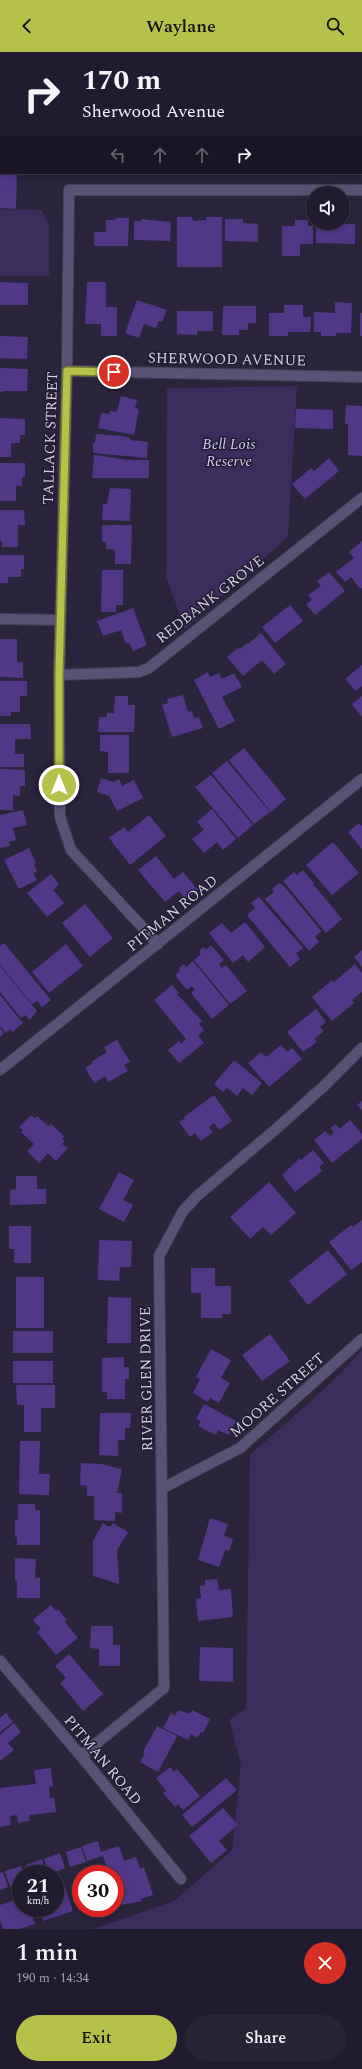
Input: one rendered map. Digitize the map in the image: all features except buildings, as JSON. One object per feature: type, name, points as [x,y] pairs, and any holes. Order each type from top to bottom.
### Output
[{"type":"street","name":"TALLACK STREET","points":[[158,944],[72,850],[60,817],[59,675],[67,371],[69,190],[362,190]]},
{"type":"street","name":"SHERWOOD AVENUE","points":[[67,371],[362,377]]},
{"type":"street","name":"REDBANK GROVE","points":[[59,675],[139,672],[149,668],[362,498]]},
{"type":"street","points":[[0,619],[60,620]]},
{"type":"street","name":"PITMAN ROAD","points":[[0,1070],[362,779]]},
{"type":"street","name":"RIVER GLEN DRIVE","points":[[81,1756],[164,1688],[163,1488],[159,1256],[182,1211],[197,1196],[282,1124],[324,1086],[362,1048]]},
{"type":"street","name":"MOORE STREET","points":[[163,1488],[240,1448],[362,1339]]},
{"type":"street","name":"PITMAN ROAD","points":[[0,1661],[81,1756],[181,1879]]},
{"type":"green space","points":[[0,209],[42,210],[49,225],[49,276],[0,276]]},
{"type":"green space","name":"Bell Lois Reserve","points":[[297,386],[288,537],[185,629],[166,577],[167,388]]},
{"type":"green space","points":[[362,1350],[362,1929],[93,1929],[174,1901],[232,1850],[241,1765],[229,1720],[246,1708],[250,1455],[332,1382]]},
{"type":"route","points":[[59,785],[60,620],[67,371],[114,372]]}]
